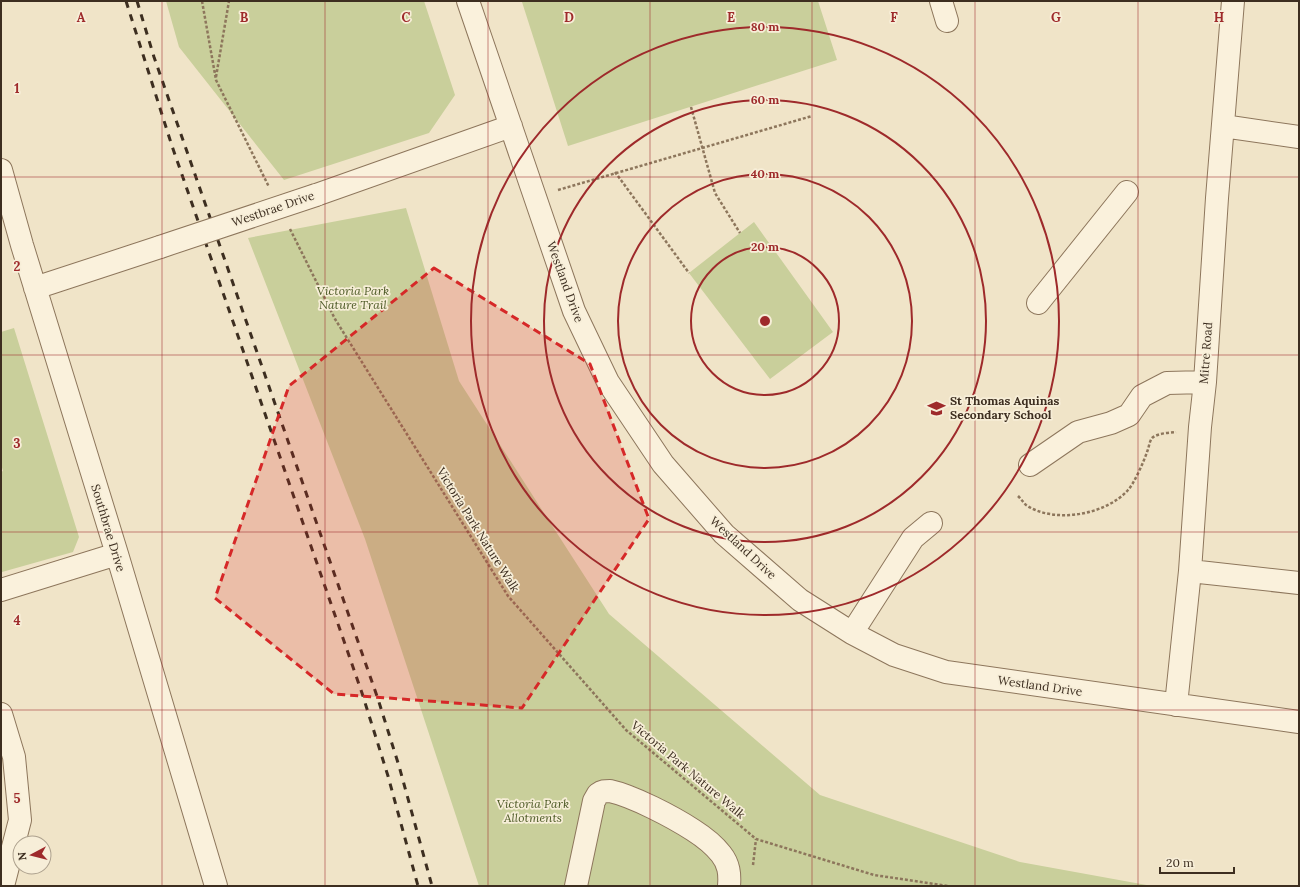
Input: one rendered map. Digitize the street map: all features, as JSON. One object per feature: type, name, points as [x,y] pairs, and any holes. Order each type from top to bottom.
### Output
[{"type":"street","name":"Westland Drive","points":[[468,1],[574,311],[608,382],[663,464],[724,534],[800,600],[852,633],[894,655],[946,672],[1299,722]]},
{"type":"street","name":"Mitre Road","points":[[1176,705],[1190,571],[1233,1]]},
{"type":"street","name":"Westbrae Drive","points":[[35,288],[316,195],[511,126]]},
{"type":"street","points":[[1223,126],[1299,137]]},
{"type":"street","name":"Southbrae Drive","points":[[1,170],[35,288],[216,886]]},
{"type":"street","points":[[1038,303],[1127,192]]},
{"type":"street","points":[[1030,465],[1078,432],[1111,423],[1129,415],[1142,396],[1167,383],[1205,382]]},
{"type":"street","points":[[852,633],[913,538],[931,523]]},
{"type":"street","points":[[1,590],[116,554]]},
{"type":"street","points":[[1190,571],[1299,583]]},
{"type":"street","points":[[1,714],[14,757],[20,820],[3,886]]},
{"type":"street","points":[[576,886],[594,801],[598,794],[606,791],[651,807],[693,830],[709,842],[717,849],[726,862],[729,870],[729,886]]},
{"type":"path","points":[[202,1],[216,80],[272,192]]},
{"type":"path","points":[[216,80],[229,1]]},
{"type":"path","points":[[690,107],[715,193],[740,233]]},
{"type":"path","points":[[534,197],[615,172],[812,116]]},
{"type":"path","points":[[615,172],[690,273]]},
{"type":"path","name":"Victoria Park Nature Walk","points":[[289,228],[335,319],[508,596],[626,730],[756,839],[874,875],[948,886]]},
{"type":"path","points":[[1018,496],[1025,504],[1036,510],[1067,515],[1085,514],[1116,500],[1128,490],[1147,452],[1151,440],[1156,436],[1200,427]]},
{"type":"highlighted area","points":[[434,268],[590,364],[649,519],[522,708],[334,694],[215,598],[289,386]]},
{"type":"green space","points":[[166,1],[424,1],[455,95],[429,133],[284,180],[179,47]]},
{"type":"green space","points":[[818,1],[837,60],[568,146],[522,2]]},
{"type":"green space","name":"Victoria Park Nature Trail","points":[[406,208],[459,381],[609,614],[820,795],[1020,862],[1152,886],[479,886],[365,539],[248,238]]},
{"type":"green space","points":[[754,222],[833,332],[770,379],[689,273]]},
{"type":"green space","points":[[14,328],[79,537],[73,552],[2,572],[1,472],[3,471],[1,464],[1,332]]},
{"type":"railway","points":[[126,1],[172,146],[362,693],[388,776],[418,886]]},
{"type":"railway","points":[[137,1],[154,57],[378,699],[399,766],[432,886]]},
{"type":"place","name":"St Thomas Aquinas Secondary School","points":[[937,408]]},
{"type":"park label","name":"Victoria Park Allotments","points":[[533,811]]}]
